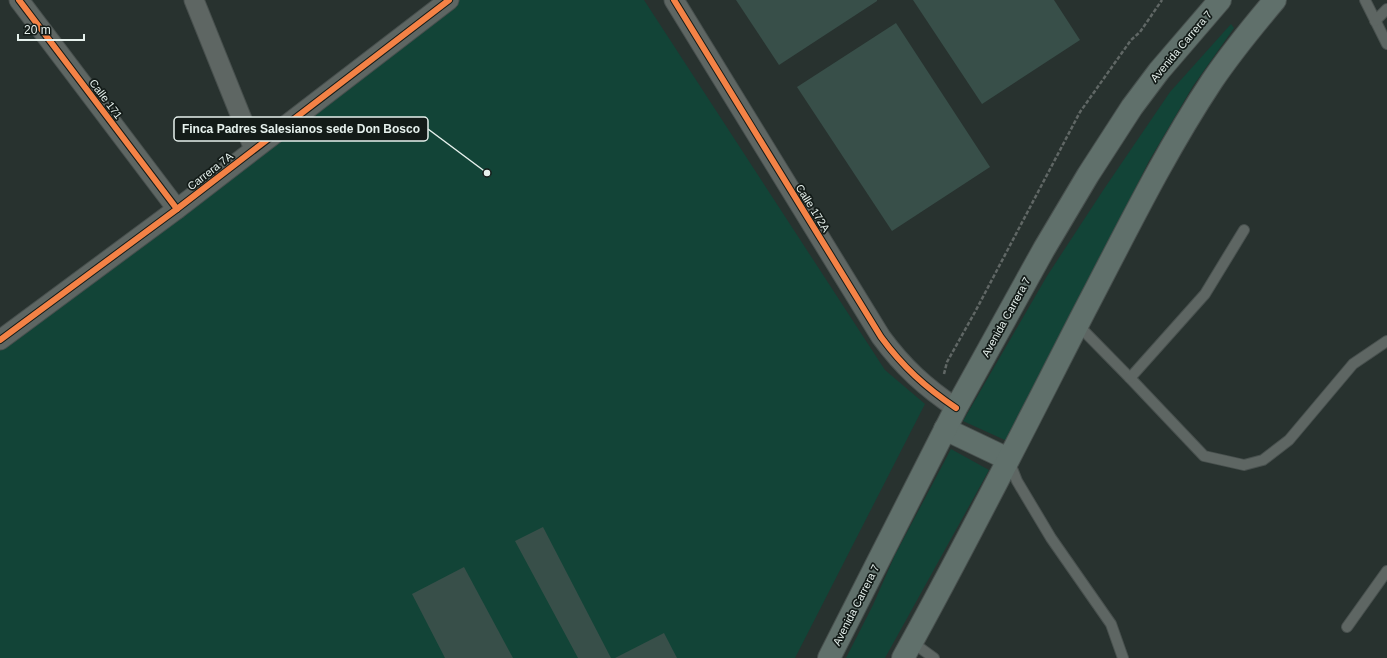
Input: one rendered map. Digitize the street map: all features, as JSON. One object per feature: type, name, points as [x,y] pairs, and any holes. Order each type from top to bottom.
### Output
[{"type":"main road","name":"Avenida Carrera 7","points":[[829,658],[956,408],[1044,249],[1088,175],[1132,107],[1159,71],[1220,0]]},
{"type":"main road","points":[[908,650],[1149,187],[1180,132],[1212,81],[1275,0]]},
{"type":"main road","points":[[945,429],[1008,459]]},
{"type":"street","name":"Calle 171","points":[[19,0],[177,209]]},
{"type":"street","points":[[194,0],[254,149]]},
{"type":"street","name":"Carrera 7A","points":[[0,340],[177,209],[449,0]]},
{"type":"street","name":"Calle 172A","points":[[674,0],[881,337],[908,370],[938,396],[956,408]]},
{"type":"lane","points":[[1365,0],[1387,44]]},
{"type":"lane","points":[[1375,21],[1387,9]]},
{"type":"lane","points":[[1130,378],[1205,294],[1244,230]]},
{"type":"lane","points":[[1078,325],[1204,456],[1244,465],[1263,460],[1289,440],[1354,364],[1387,341]]},
{"type":"lane","points":[[1008,459],[1017,481],[1051,538],[1111,624],[1123,658]]},
{"type":"lane","points":[[1347,627],[1387,571]]},
{"type":"lane","points":[[908,650],[934,658]]},
{"type":"green space","points":[[435,0],[644,0],[885,370],[925,404],[795,658],[0,658],[0,345]]},
{"type":"green space","points":[[1231,24],[1234,28],[1193,86],[1149,161],[1007,441],[963,421],[1047,276],[1104,189],[1170,92]]},
{"type":"green space","points":[[951,449],[989,470],[885,658],[846,658],[873,605],[895,555]]},
{"type":"building","points":[[736,0],[877,0],[877,1],[779,65]]},
{"type":"building","points":[[913,0],[1054,0],[1080,40],[982,104]]},
{"type":"building","points":[[896,23],[990,167],[892,231],[797,87]]},
{"type":"building","points":[[543,527],[611,658],[578,658],[515,541]]},
{"type":"building","points":[[464,567],[513,658],[445,658],[412,594]]},
{"type":"building","points":[[664,633],[677,658],[615,658]]},
{"type":"cycle path","points":[[19,0],[177,209]]},
{"type":"cycle path","points":[[0,340],[177,209],[449,0]]},
{"type":"cycle path","points":[[674,0],[881,337],[915,376],[956,408]]},
{"type":"place","name":"Finca Padres Salesianos sede Don Bosco","points":[[487,173]]}]
